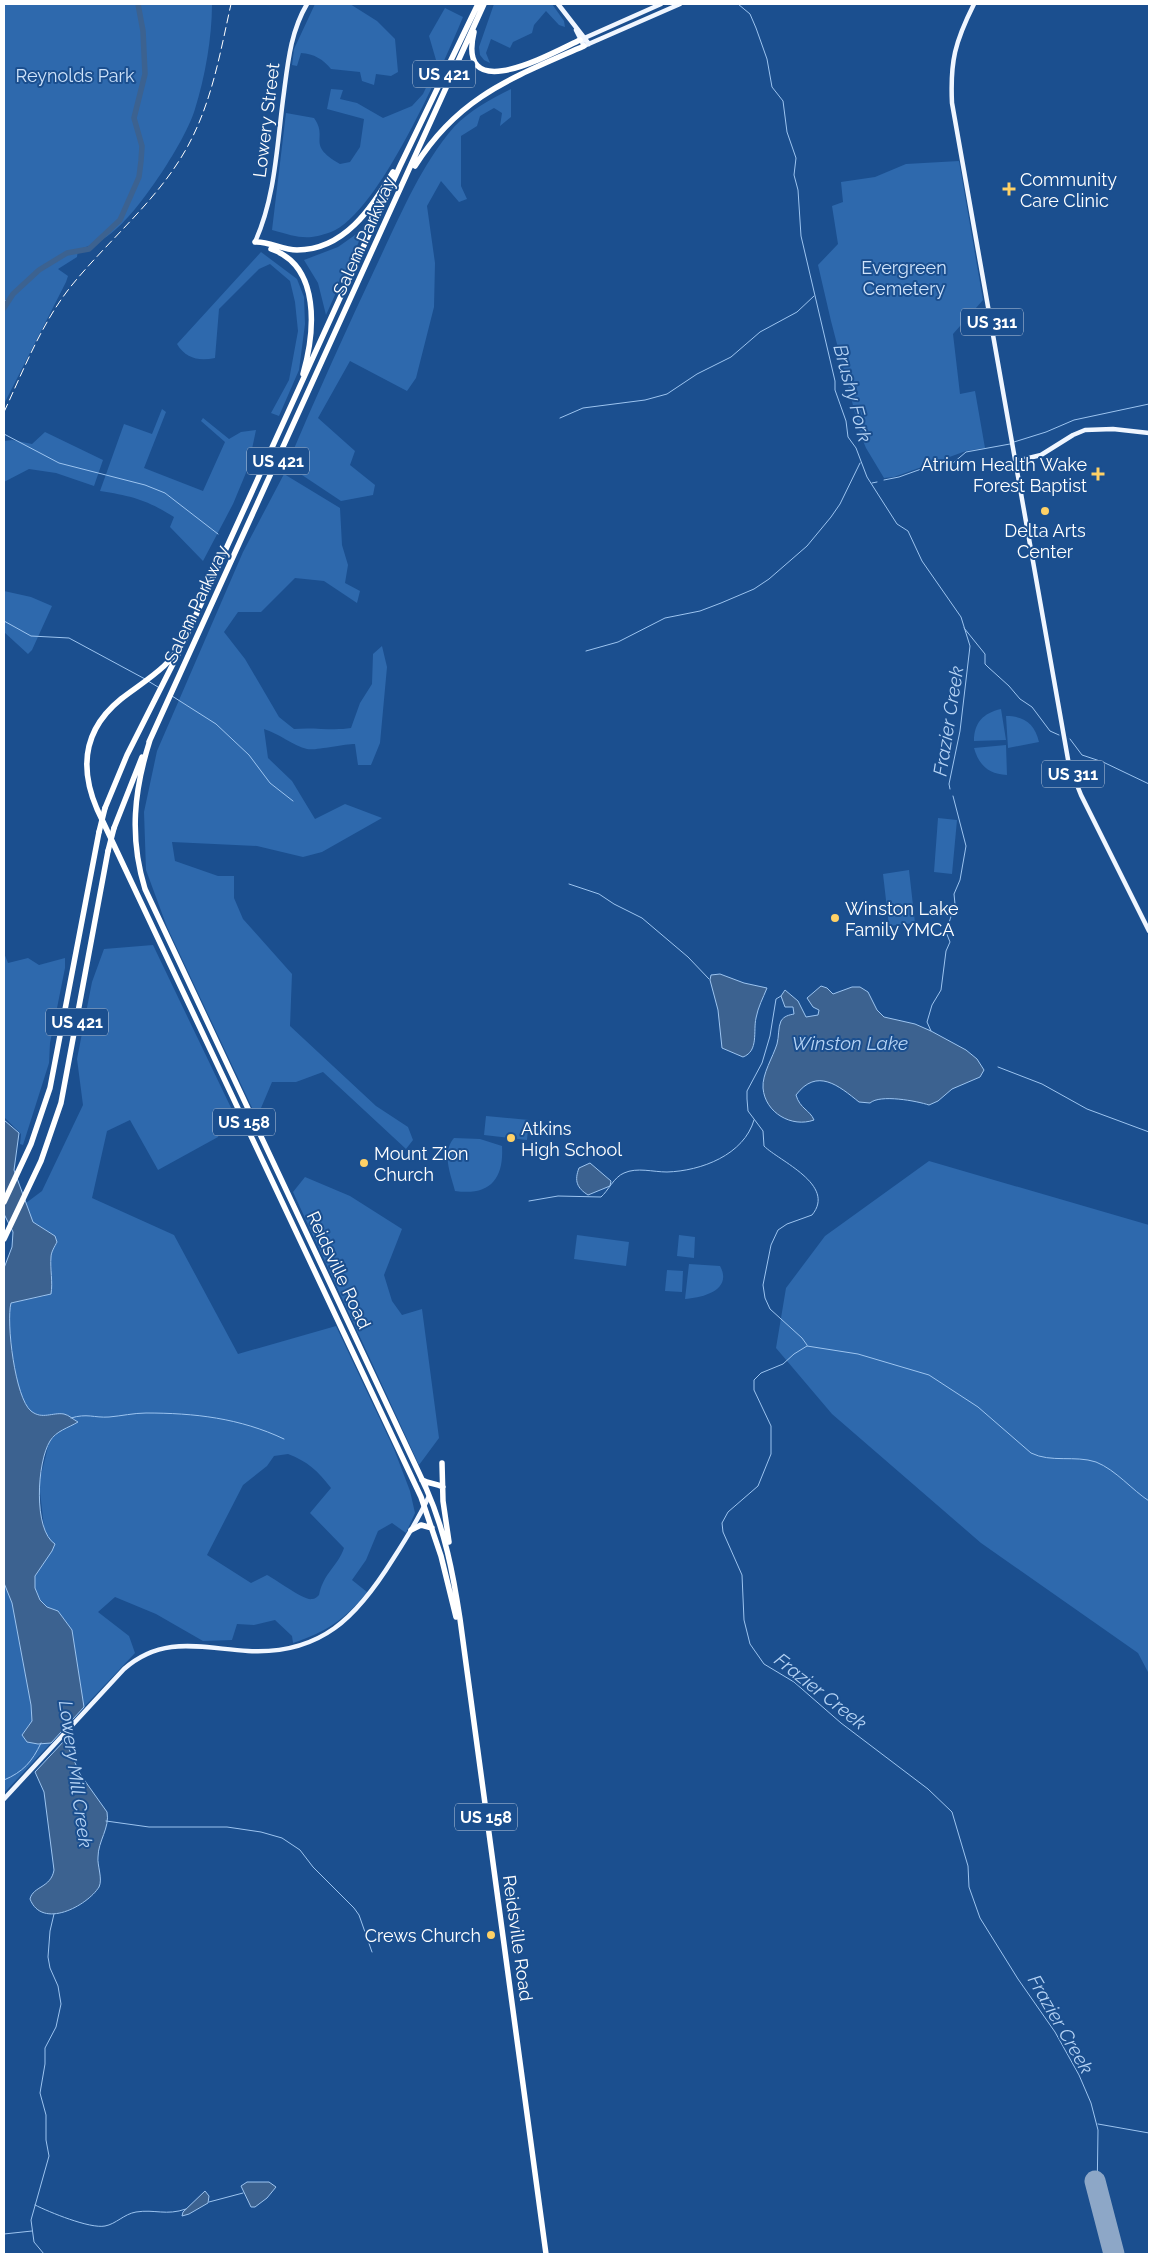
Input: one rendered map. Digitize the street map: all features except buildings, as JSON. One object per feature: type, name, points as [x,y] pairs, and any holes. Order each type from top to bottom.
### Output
[{"type":"highway","name":"Salem Parkway","points":[[4,1202],[40,1122],[54,1070],[99,832],[106,808],[127,756],[167,678],[410,144],[478,4]]},
{"type":"highway","name":"Salem Parkway","points":[[4,1239],[50,1138],[64,1091],[108,851],[131,780],[405,182],[484,4]]},
{"type":"highway","points":[[476,21],[472,53],[479,65],[492,72],[512,70],[583,39]]},
{"type":"highway","points":[[405,182],[434,139],[455,116],[472,102],[501,83],[586,45]]},
{"type":"highway","points":[[255,242],[285,249],[303,250],[320,246],[339,237],[358,222],[374,204],[410,144]]},
{"type":"highway","points":[[255,242],[280,252],[292,261],[302,273],[308,290],[311,316],[310,341],[298,392]]},
{"type":"highway","name":"Reidsville Road","points":[[186,636],[167,663],[119,701],[103,717],[92,737],[87,759],[88,782],[94,801],[157,938],[424,1507],[432,1528],[460,1627]]},
{"type":"highway","name":"Reidsville Road","points":[[150,740],[138,784],[134,836],[142,881],[164,934],[429,1496],[449,1554],[546,2254]]},
{"type":"highway","points":[[442,1463],[449,1554]]},
{"type":"highway","points":[[421,1480],[428,1483],[435,1482],[443,1487]]},
{"type":"highway","points":[[412,1530],[421,1526],[432,1528]]},
{"type":"main road","name":"Lowery Street","points":[[255,242],[269,201],[289,53],[297,26],[308,4]]},
{"type":"main road","points":[[558,4],[586,45],[680,4]]},
{"type":"main road","points":[[583,39],[661,4]]},
{"type":"main road","name":"US 311","points":[[974,4],[961,30],[952,58],[952,103],[1026,527],[1070,764],[1081,795],[1149,931]]},
{"type":"main road","points":[[1016,461],[1041,455],[1073,435],[1085,430],[1106,429],[1149,433]]},
{"type":"main road","points":[[4,1799],[124,1669],[151,1652],[184,1645],[245,1651],[277,1650],[300,1645],[326,1634],[346,1620],[365,1602],[412,1530],[429,1496]]},
{"type":"green space","name":"Reynolds Park","points":[[4,4],[212,4],[212,17],[202,84],[195,109],[182,138],[161,174],[125,220],[111,234],[78,250],[77,257],[58,269],[68,276],[66,282],[4,404]]},
{"type":"green space","points":[[315,4],[350,4],[377,21],[395,39],[398,72],[391,76],[376,74],[374,85],[362,81],[360,72],[331,69],[325,62],[310,55],[301,53],[297,66],[292,65],[294,49]]},
{"type":"green space","points":[[494,4],[552,4],[564,21],[565,27],[559,25],[546,11],[534,25],[532,33],[513,42],[510,48],[491,39],[486,53],[490,63],[480,55],[479,47]]},
{"type":"green space","points":[[445,8],[463,17],[408,136],[369,198],[350,220],[323,235],[302,237],[272,230],[286,113],[314,118],[318,125],[320,146],[323,151],[340,164],[350,162],[360,147],[364,119],[327,109],[331,89],[343,90],[340,99],[357,103],[383,118],[412,106],[423,94],[433,73],[436,60],[429,36]]},
{"type":"green space","points":[[511,89],[511,117],[500,126],[502,113],[494,108],[480,116],[477,126],[461,136],[461,186],[467,199],[459,202],[441,181],[427,206],[435,263],[434,307],[416,378],[407,391],[350,361],[318,418],[355,451],[350,465],[375,485],[373,495],[341,501],[287,465],[355,311],[404,208],[431,157],[460,121],[481,106]]},
{"type":"green space","name":"Evergreen Cemetery","points":[[959,161],[983,300],[953,334],[960,394],[975,391],[985,448],[966,451],[894,477],[884,478],[861,436],[818,265],[838,244],[832,206],[843,202],[841,182],[875,177],[906,164]]},
{"type":"green space","points":[[365,228],[326,315],[318,283],[304,260],[338,247]]},
{"type":"green space","points":[[261,252],[297,279],[304,297],[305,324],[299,370],[279,416],[271,413],[289,380],[298,331],[295,302],[290,281],[270,264],[259,269],[219,309],[215,358],[193,358],[184,353],[177,344]]},
{"type":"green space","points":[[162,409],[166,412],[144,468],[203,491],[225,442],[201,421],[203,418],[229,439],[241,432],[256,430],[248,468],[233,504],[203,561],[170,527],[174,517],[156,506],[139,500],[100,491],[124,424],[152,434]]},
{"type":"green space","points":[[45,432],[103,460],[94,486],[56,473],[29,469],[4,482],[4,441],[12,440],[32,444]]},
{"type":"green space","points":[[284,474],[340,508],[342,545],[348,565],[345,583],[360,591],[357,603],[324,581],[295,578],[261,612],[238,612],[224,632],[245,659],[279,717],[294,729],[351,728],[360,703],[372,684],[373,654],[382,646],[387,667],[380,743],[371,765],[358,765],[355,744],[307,749],[264,729],[268,758],[292,781],[315,819],[345,804],[382,818],[322,852],[303,857],[257,846],[172,842],[175,861],[218,876],[234,876],[234,898],[243,919],[292,974],[290,1026],[376,1106],[408,1127],[413,1140],[406,1149],[323,1072],[296,1082],[272,1082],[261,1108],[274,1125],[262,1129],[167,927],[146,870],[144,812],[157,751],[243,552]]},
{"type":"green space","points":[[4,591],[31,597],[52,606],[32,650],[28,654],[4,632]]},
{"type":"green space","points":[[1001,709],[1006,740],[974,741],[976,729],[981,720],[989,713]]},
{"type":"green space","points":[[1006,716],[1023,719],[1028,722],[1035,730],[1039,742],[1008,748]]},
{"type":"green space","points":[[1006,745],[1007,775],[995,773],[985,768],[974,748]]},
{"type":"green space","points":[[938,818],[957,820],[952,874],[934,872]]},
{"type":"green space","points":[[909,870],[915,923],[889,926],[883,874]]},
{"type":"green space","points":[[153,945],[234,1114],[223,1123],[218,1137],[158,1170],[130,1120],[107,1131],[92,1198],[174,1235],[238,1354],[336,1326],[394,1449],[410,1491],[415,1513],[406,1533],[392,1523],[378,1531],[366,1560],[352,1580],[367,1592],[351,1610],[334,1624],[316,1634],[293,1643],[292,1636],[275,1620],[254,1625],[237,1624],[232,1640],[203,1641],[156,1614],[115,1597],[98,1612],[129,1636],[135,1653],[84,1707],[72,1630],[58,1611],[47,1607],[40,1599],[35,1588],[35,1576],[43,1564],[48,1539],[44,1527],[39,1483],[49,1442],[58,1432],[78,1422],[64,1414],[46,1415],[34,1413],[27,1407],[14,1366],[9,1310],[11,1303],[45,1296],[52,1287],[51,1256],[55,1236],[33,1222],[26,1203],[42,1191],[83,1105],[77,1059],[92,982],[104,949]],"holes":[[[288,1454],[312,1467],[331,1488],[310,1513],[344,1548],[324,1580],[319,1595],[313,1599],[303,1597],[267,1575],[251,1583],[207,1555],[243,1485],[267,1466],[274,1456]]]},
{"type":"green space","points":[[4,953],[8,963],[28,958],[39,965],[65,958],[65,968],[50,1043],[49,1063],[23,1145],[20,1144],[21,1134],[4,1117]]},
{"type":"green space","points":[[486,1116],[529,1120],[527,1140],[484,1135]]},
{"type":"green space","points":[[454,1138],[480,1139],[502,1146],[502,1158],[497,1176],[486,1188],[467,1192],[455,1191],[448,1164],[448,1150]]},
{"type":"green space","points":[[929,1161],[1149,1225],[1149,1674],[1138,1653],[981,1543],[832,1414],[776,1348],[786,1288],[825,1236]]},
{"type":"green space","points":[[305,1177],[350,1196],[402,1229],[384,1275],[392,1301],[402,1315],[422,1309],[439,1438],[419,1465],[293,1192]]},
{"type":"green space","points":[[577,1235],[629,1242],[626,1266],[574,1259]]},
{"type":"green space","points":[[679,1235],[695,1237],[694,1258],[677,1256]]},
{"type":"green space","points":[[689,1264],[720,1266],[723,1281],[714,1291],[700,1297],[685,1299]]},
{"type":"green space","points":[[667,1270],[683,1271],[682,1292],[665,1291]]},
{"type":"green space","points":[[4,1583],[12,1603],[31,1705],[32,1721],[22,1735],[27,1742],[38,1744],[51,1743],[4,1793]]},
{"type":"water","points":[[720,974],[744,983],[767,988],[757,1014],[753,1045],[748,1054],[743,1057],[722,1048],[718,1010],[710,980],[711,975]]},
{"type":"water","name":"Winston Lake","points":[[821,986],[827,988],[833,994],[852,987],[860,987],[868,992],[877,1010],[884,1017],[915,1024],[931,1031],[966,1050],[977,1059],[984,1070],[980,1077],[952,1089],[938,1101],[929,1105],[908,1100],[890,1099],[875,1100],[870,1103],[859,1102],[836,1085],[820,1081],[812,1082],[796,1095],[814,1120],[797,1122],[781,1116],[769,1105],[765,1097],[763,1083],[777,1044],[781,1021],[788,1015],[794,1014],[793,1007],[785,1007],[781,996],[785,990],[798,1001],[806,1017],[818,1015],[819,1010],[813,1007],[807,998]]},
{"type":"water","points":[[4,1120],[19,1133],[14,1170],[33,1222],[55,1236],[57,1242],[51,1255],[51,1294],[11,1303],[11,1342],[16,1376],[25,1403],[35,1414],[64,1414],[78,1422],[62,1430],[50,1441],[42,1464],[39,1495],[40,1511],[48,1536],[55,1544],[35,1576],[35,1588],[40,1600],[47,1607],[58,1611],[72,1630],[84,1707],[51,1743],[38,1744],[27,1742],[22,1735],[32,1721],[31,1705],[12,1603],[4,1583],[4,1268],[12,1247],[13,1232],[4,1214]]},
{"type":"water","points":[[590,1163],[611,1181],[610,1186],[588,1195],[579,1187],[577,1177],[579,1168]]},
{"type":"water","points":[[65,1740],[80,1774],[107,1812],[107,1824],[99,1851],[99,1887],[85,1901],[75,1907],[54,1914],[44,1913],[36,1908],[30,1899],[35,1892],[46,1884],[54,1870],[44,1792],[35,1772]]},
{"type":"water","points":[[247,2182],[269,2182],[276,2187],[267,2198],[255,2207],[251,2207],[241,2186]]},
{"type":"water","points":[[205,2191],[209,2196],[208,2203],[182,2216],[183,2212]]},
{"type":"waterway","points":[[4,308],[13,294],[39,270],[67,253],[89,249],[120,220],[139,177],[142,146],[134,118],[145,74],[143,31],[138,4]]},
{"type":"waterway","name":"Brushy Fork","points":[[738,4],[750,14],[767,59],[772,87],[783,101],[787,132],[796,158],[794,175],[798,190],[801,236],[835,381],[835,390],[846,421],[848,437],[856,448],[867,477],[897,524],[908,531],[922,561],[961,617],[970,646],[960,731],[949,784],[950,789]]},
{"type":"waterway","points":[[560,418],[583,408],[645,400],[667,394],[697,374],[731,357],[760,332],[797,312],[814,296]]},
{"type":"waterway","points":[[1014,442],[1046,432],[1074,420],[1149,404]]},
{"type":"waterway","points":[[4,434],[59,463],[145,485],[165,493],[218,534]]},
{"type":"waterway","points":[[884,480],[899,477],[938,463],[953,463],[966,452],[1010,444]]},
{"type":"waterway","points":[[586,651],[618,642],[665,618],[700,611],[721,603],[754,589],[769,579],[807,546],[831,517],[840,504],[860,463]]},
{"type":"waterway","name":"Brushy Fork","points":[[872,483],[877,482]]},
{"type":"waterway","points":[[4,621],[31,636],[69,638],[145,679]]},
{"type":"waterway","name":"Brushy Fork","points":[[964,628],[985,654],[985,664],[1020,699],[1032,707],[1050,731],[1059,735]]},
{"type":"waterway","points":[[148,681],[158,687]]},
{"type":"waterway","points":[[172,696],[216,724],[249,755],[270,783],[293,801]]},
{"type":"waterway","name":"Brushy Fork","points":[[1070,739],[1082,755],[1103,762],[1149,784]]},
{"type":"waterway","name":"Frazier Creek","points":[[931,1031],[927,1022],[932,1005],[941,990],[946,951],[950,942],[946,932],[955,904],[954,894],[960,880],[966,846],[953,796]]},
{"type":"waterway","points":[[569,884],[599,894],[642,918],[688,957],[709,979]]},
{"type":"waterway","name":"Frazier Creek","points":[[781,996],[776,999],[770,1036],[762,1063],[747,1091],[747,1099],[748,1111],[763,1131],[764,1146],[803,1175],[812,1184],[817,1194],[818,1204],[812,1215],[787,1224],[778,1230],[771,1245],[763,1285],[765,1298],[770,1309],[802,1338],[807,1345]]},
{"type":"waterway","points":[[998,1067],[1042,1084],[1087,1109],[1149,1132]]},
{"type":"waterway","points":[[529,1201],[558,1196],[601,1197],[620,1175],[629,1171],[680,1171],[707,1164],[720,1159],[741,1143],[749,1132],[754,1120]]},
{"type":"waterway","name":"Frazier Creek","points":[[807,1346],[783,1364],[761,1373],[754,1380],[754,1390],[771,1426],[771,1454],[758,1486],[728,1512],[722,1523],[723,1532],[742,1575],[744,1620],[750,1644],[764,1664],[794,1682],[841,1723],[928,1789],[952,1812],[968,1866],[969,1887],[980,1918],[1018,1979],[1055,2032],[1079,2075],[1091,2103],[1098,2130],[1097,2199],[1117,2254]]},
{"type":"waterway","points":[[807,1346],[858,1354],[929,1375],[978,1407],[1031,1453],[1047,1458],[1080,1459],[1096,1462],[1117,1475],[1149,1501]]},
{"type":"waterway","points":[[71,1418],[86,1416],[109,1417],[137,1413],[182,1414],[217,1418],[251,1426],[284,1439]]},
{"type":"waterway","points":[[4,1780],[17,1774],[26,1766],[41,1743]]},
{"type":"waterway","points":[[106,1821],[149,1827],[227,1827],[261,1832],[282,1838],[300,1850],[313,1867],[354,1908],[359,1915],[372,1952]]},
{"type":"waterway","name":"Lowery Mill Creek","points":[[44,2254],[34,2242],[31,2220],[49,2156],[46,2140],[46,2115],[40,2093],[45,2064],[45,2048],[56,2027],[61,2004],[58,1986],[50,1968],[48,1957],[50,1931],[54,1914]]},
{"type":"waterway","points":[[1098,2124],[1149,2133]]},
{"type":"waterway","points":[[209,2202],[243,2193]]},
{"type":"waterway","points":[[35,2205],[70,2219],[98,2226],[109,2225],[136,2212],[172,2212],[186,2209]]},
{"type":"waterway","points":[[4,2234],[32,2231]]},
{"type":"runway","points":[[1095,2181],[1114,2254]]},
{"type":"railway","points":[[4,412],[34,346],[61,299],[87,267],[152,197],[180,159],[192,138],[211,89],[231,4]]},
{"type":"place","name":"Community Care Clinic","points":[[1009,189]]},
{"type":"place","name":"Atrium Health Wake Forest Baptist","points":[[1098,474]]},
{"type":"place","name":"Delta Arts Center","points":[[1045,511]]},
{"type":"place","name":"Winston Lake Family YMCA","points":[[835,918]]},
{"type":"place","name":"Atkins High School","points":[[511,1138]]},
{"type":"place","name":"Mount Zion Church","points":[[364,1163]]},
{"type":"place","name":"Crews Church","points":[[491,1935]]}]
